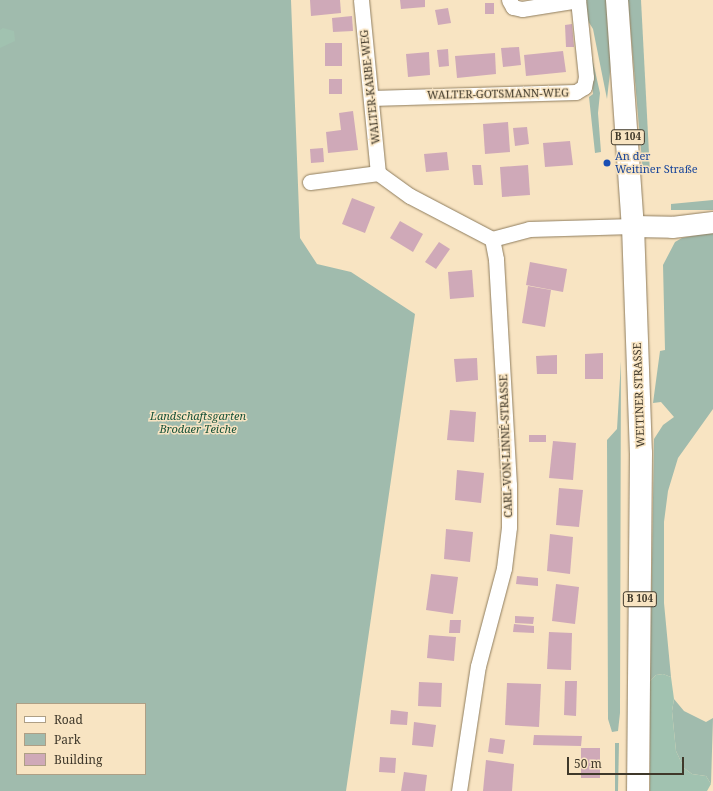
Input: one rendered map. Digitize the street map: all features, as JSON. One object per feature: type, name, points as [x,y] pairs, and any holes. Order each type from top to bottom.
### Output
[{"type":"main road","name":"WEITINER STRASSE","points":[[617,0],[633,226],[641,453],[638,791]]},
{"type":"main road","points":[[633,226],[672,226],[713,222]]},
{"type":"street","name":"WALTER-KARBE-WEG","points":[[361,0],[378,173]]},
{"type":"street","name":"WALTER-GOTSMANN-WEG","points":[[371,98],[576,92],[584,87],[586,77],[578,0],[522,9],[513,6],[510,0]]},
{"type":"street","points":[[310,182],[378,173],[410,196],[492,239],[529,229],[633,226]]},
{"type":"street","name":"CARL-VON-LINNÉ-STRASSE","points":[[459,791],[478,666],[504,568],[509,527],[509,477],[496,259],[492,239]]},
{"type":"green space","name":"Landschaftsgarten Brodaer Teiche","points":[[0,0],[291,0],[300,238],[317,264],[351,272],[415,314],[346,791],[0,791]]},
{"type":"green space","points":[[584,0],[609,0],[613,46],[607,99],[593,29],[585,16]]},
{"type":"green space","points":[[628,0],[641,0],[650,173],[643,173]]},
{"type":"green space","points":[[3,28],[14,31],[15,41],[0,48],[0,30]]},
{"type":"green space","points":[[588,40],[600,93],[598,113],[601,152],[595,153],[589,97],[593,94]]},
{"type":"green space","points":[[713,200],[713,210],[671,210],[671,204]]},
{"type":"green space","points":[[713,232],[713,409],[678,458],[668,491],[664,522],[664,603],[671,677],[663,674],[656,675],[650,681],[654,439],[663,425],[674,417],[661,402],[653,403],[660,351],[665,350],[663,265],[675,242],[682,238]]},
{"type":"green space","points":[[621,361],[620,713],[618,731],[612,732],[608,719],[607,440],[617,429]]},
{"type":"green space","points":[[663,674],[671,677],[674,699],[672,711],[676,751],[684,768],[692,774],[706,776],[711,784],[707,791],[650,791],[650,681],[656,675]]},
{"type":"green space","points":[[674,699],[684,711],[706,722],[713,718],[711,784],[706,776],[692,774],[684,768],[676,751],[672,711]]},
{"type":"green space","points":[[615,743],[619,743],[618,791],[615,791]]},
{"type":"building","points":[[310,0],[340,0],[341,13],[311,16]]},
{"type":"building","points":[[400,0],[425,0],[425,7],[401,9]]},
{"type":"building","points":[[485,3],[494,3],[494,14],[485,14]]},
{"type":"building","points":[[448,8],[451,23],[438,25],[435,10]]},
{"type":"building","points":[[352,16],[353,31],[333,32],[332,18]]},
{"type":"building","points":[[572,24],[574,47],[566,47],[565,25]]},
{"type":"building","points":[[325,43],[342,43],[342,66],[325,66]]},
{"type":"building","points":[[519,47],[521,65],[503,67],[501,48]]},
{"type":"building","points":[[448,49],[449,66],[439,67],[437,50]]},
{"type":"building","points":[[563,51],[566,72],[526,76],[524,55]]},
{"type":"building","points":[[429,52],[430,75],[408,77],[406,54]]},
{"type":"building","points":[[495,53],[496,74],[457,78],[455,56]]},
{"type":"building","points":[[329,79],[342,79],[342,94],[329,94]]},
{"type":"building","points":[[353,111],[358,150],[328,153],[326,132],[341,130],[339,113]]},
{"type":"building","points":[[508,122],[510,152],[485,154],[483,124]]},
{"type":"building","points":[[527,127],[529,144],[515,146],[513,128]]},
{"type":"building","points":[[570,141],[573,165],[545,167],[543,143]]},
{"type":"building","points":[[323,148],[324,162],[311,163],[310,149]]},
{"type":"building","points":[[447,152],[449,170],[426,172],[424,154]]},
{"type":"building","points":[[472,165],[481,165],[483,185],[474,185]]},
{"type":"building","points":[[528,165],[530,195],[502,197],[500,167]]},
{"type":"building","points":[[352,198],[375,207],[365,233],[342,224]]},
{"type":"building","points":[[400,221],[423,234],[413,252],[390,238]]},
{"type":"building","points":[[439,242],[450,249],[436,269],[425,262]]},
{"type":"building","points":[[530,262],[567,269],[563,292],[526,285]]},
{"type":"building","points":[[472,270],[474,297],[450,299],[448,272]]},
{"type":"building","points":[[528,286],[551,290],[545,327],[522,323]]},
{"type":"building","points":[[603,353],[603,379],[585,379],[585,354]]},
{"type":"building","points":[[557,355],[557,374],[537,374],[536,356]]},
{"type":"building","points":[[477,358],[478,380],[456,382],[454,359]]},
{"type":"building","points":[[450,410],[476,412],[474,442],[447,440]]},
{"type":"building","points":[[529,435],[546,435],[546,442],[529,442]]},
{"type":"building","points":[[553,441],[576,443],[573,480],[549,478]]},
{"type":"building","points":[[457,470],[484,473],[481,503],[455,500]]},
{"type":"building","points":[[559,488],[583,490],[579,527],[556,525]]},
{"type":"building","points":[[446,529],[473,532],[470,562],[444,559]]},
{"type":"building","points":[[550,534],[573,537],[570,574],[547,571]]},
{"type":"building","points":[[431,574],[458,577],[453,614],[426,610]]},
{"type":"building","points":[[517,576],[538,578],[538,586],[516,584]]},
{"type":"building","points":[[556,584],[579,587],[575,624],[552,621]]},
{"type":"building","points":[[515,616],[534,617],[533,624],[515,623]]},
{"type":"building","points":[[450,620],[461,620],[460,633],[449,633]]},
{"type":"building","points":[[514,624],[534,626],[534,633],[513,632]]},
{"type":"building","points":[[549,632],[572,633],[571,670],[547,669]]},
{"type":"building","points":[[429,635],[456,637],[454,661],[427,658]]},
{"type":"building","points":[[565,681],[577,681],[576,716],[564,715]]},
{"type":"building","points":[[419,682],[442,683],[441,707],[418,706]]},
{"type":"building","points":[[507,683],[541,684],[539,727],[505,725]]},
{"type":"building","points":[[391,710],[408,712],[407,725],[390,724]]},
{"type":"building","points":[[414,722],[436,725],[433,747],[412,745]]},
{"type":"building","points":[[534,735],[582,736],[581,746],[533,745]]},
{"type":"building","points":[[490,738],[505,740],[503,754],[488,752]]},
{"type":"building","points":[[581,748],[600,748],[600,778],[581,778]]},
{"type":"building","points":[[380,757],[396,758],[395,773],[379,772]]},
{"type":"building","points":[[486,760],[514,764],[512,791],[483,791]]},
{"type":"building","points":[[404,772],[427,775],[425,791],[401,791]]},
{"type":"place","name":"An der Weitiner Straße","points":[[607,163]]}]
